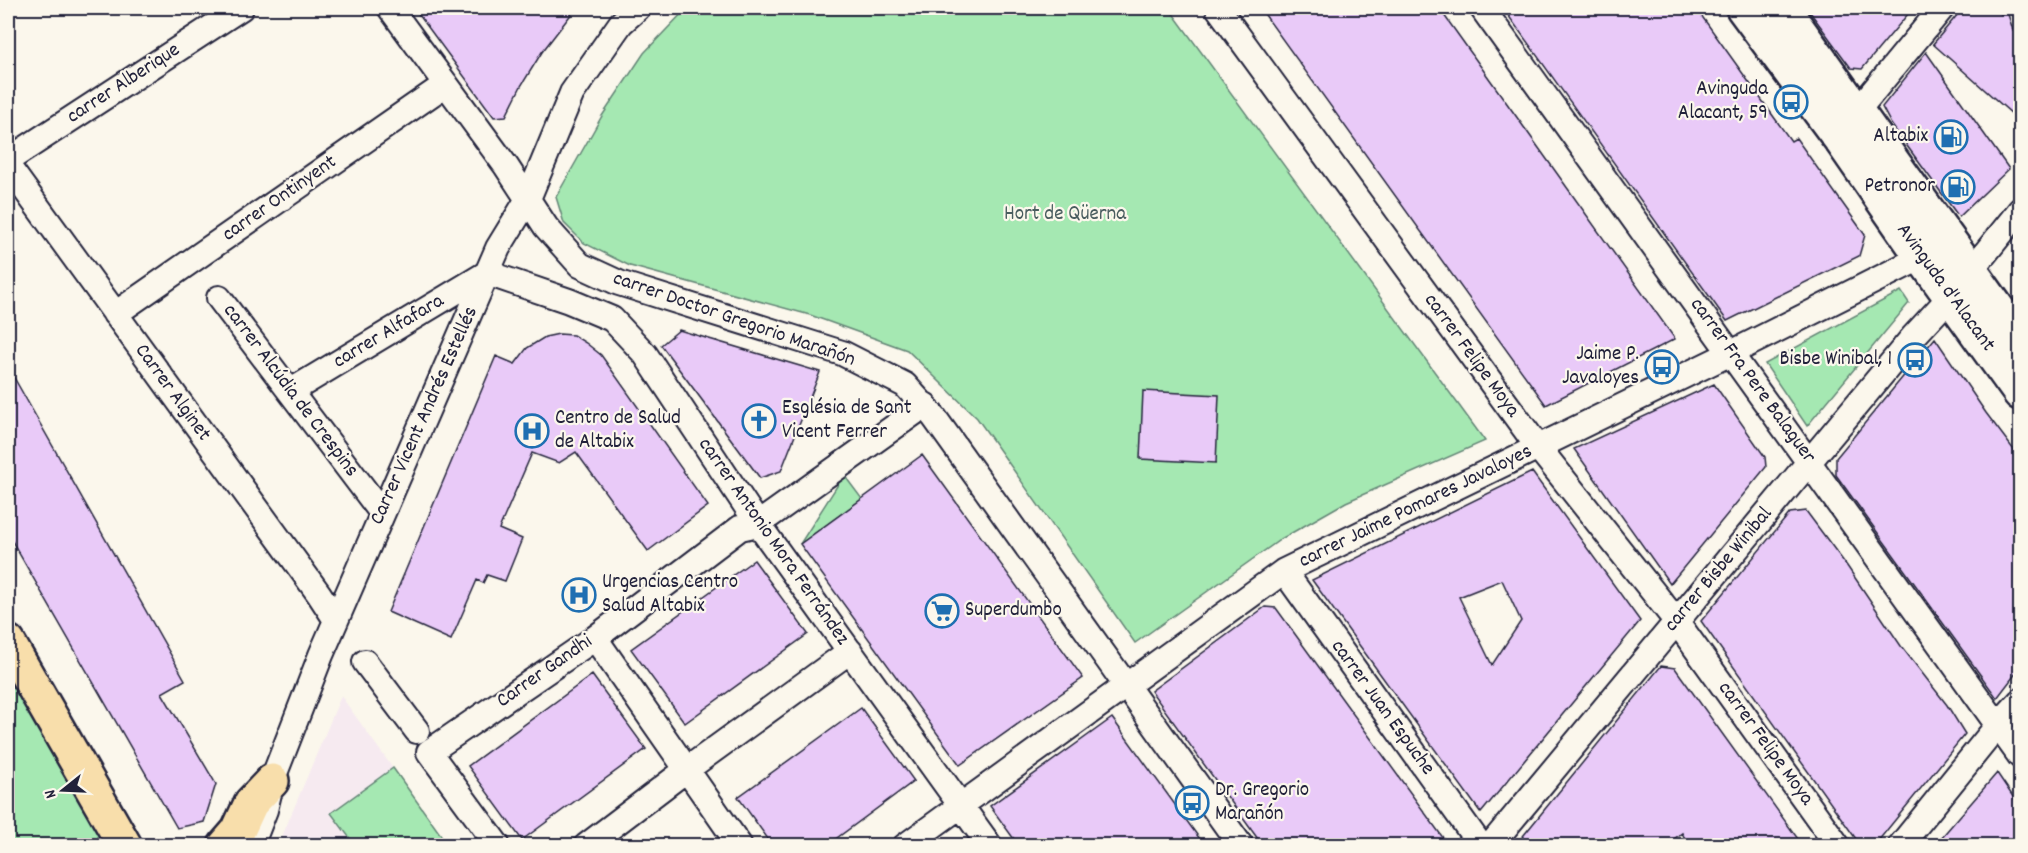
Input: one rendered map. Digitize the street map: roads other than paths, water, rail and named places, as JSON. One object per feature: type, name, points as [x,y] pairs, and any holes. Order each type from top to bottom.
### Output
[{"type":"highway","points":[[8,642],[125,846]]},
{"type":"highway","points":[[225,846],[238,831],[251,803],[272,781]]},
{"type":"main road","name":"Avinguda d'Alacant","points":[[1743,8],[1843,143],[2020,393]]},
{"type":"main road","name":"Avinguda d'Alacant","points":[[1783,8],[2020,340]]},
{"type":"street","name":"carrer Alberique","points":[[8,160],[241,8]]},
{"type":"street","points":[[390,8],[528,199]]},
{"type":"street","name":"Carrer Vicent Andrés Estellés","points":[[251,846],[266,810],[272,781],[336,620],[498,248],[528,199],[572,93],[621,23],[638,8]]},
{"type":"street","name":"carrer Felipe Moya","points":[[1218,8],[1538,447],[1677,622],[1838,846]]},
{"type":"street","name":"carrer Fra Pere Balaguer","points":[[1482,8],[2020,756]]},
{"type":"street","points":[[1857,111],[1942,8]]},
{"type":"street","name":"carrer Ontinyent","points":[[115,314],[446,84]]},
{"type":"street","name":"Carrer Alginet","points":[[8,166],[336,620]]},
{"type":"street","name":"carrer Doctor Gregorio Marañón","points":[[528,199],[546,227],[580,265],[619,283],[842,353],[905,385],[925,405],[1241,846]]},
{"type":"street","name":"carrer Bisbe Winibal","points":[[1490,846],[1932,315],[1950,297],[2020,210]]},
{"type":"street","points":[[1922,257],[1971,271]]},
{"type":"street","name":"carrer Jaime Pomares Javaloyes","points":[[905,846],[1284,571],[1922,257]]},
{"type":"street","name":"carrer Alfafara","points":[[291,392],[487,273]]},
{"type":"street","name":"carrer Antonio Mora Ferrández","points":[[487,273],[569,301],[612,319],[645,354],[758,524],[990,846]]},
{"type":"street","name":"carrer Alcúdia de Crespins","points":[[219,298],[382,513]]},
{"type":"street","name":"Carrer Gandhi","points":[[423,741],[595,638],[740,528],[758,524],[925,405]]},
{"type":"street","name":"carrer Juan Espuche","points":[[1284,571],[1481,846]]},
{"type":"street","points":[[595,638],[740,846]]},
{"type":"street","points":[[586,846],[850,651]]},
{"type":"street","points":[[365,662],[498,846]]},
{"type":"street","points":[[1900,846],[1998,724],[2020,701]]},
{"type":"place","name":"Avinguda Alacant, 59","points":[[1791,102]]},
{"type":"place","name":"Altabix","points":[[1951,137]]},
{"type":"place","name":"Petronor","points":[[1958,187]]},
{"type":"place","name":"Bisbe Winibal, 1","points":[[1915,360]]},
{"type":"place","name":"Jaime P. Javaloyes","points":[[1662,367]]},
{"type":"place","name":"Església de Sant Vicent Ferrer","points":[[759,421]]},
{"type":"place","name":"Centro de Salud de Altabix","points":[[532,431]]},
{"type":"place","name":"Urgencias Centro Salud Altabix","points":[[579,595]]},
{"type":"place","name":"Superdumbo","points":[[942,611]]},
{"type":"place","name":"Dr. Gregorio Marañón","points":[[1192,803]]},
{"type":"park label","name":"Hort de Qüerna","points":[[1065,215]]}]
